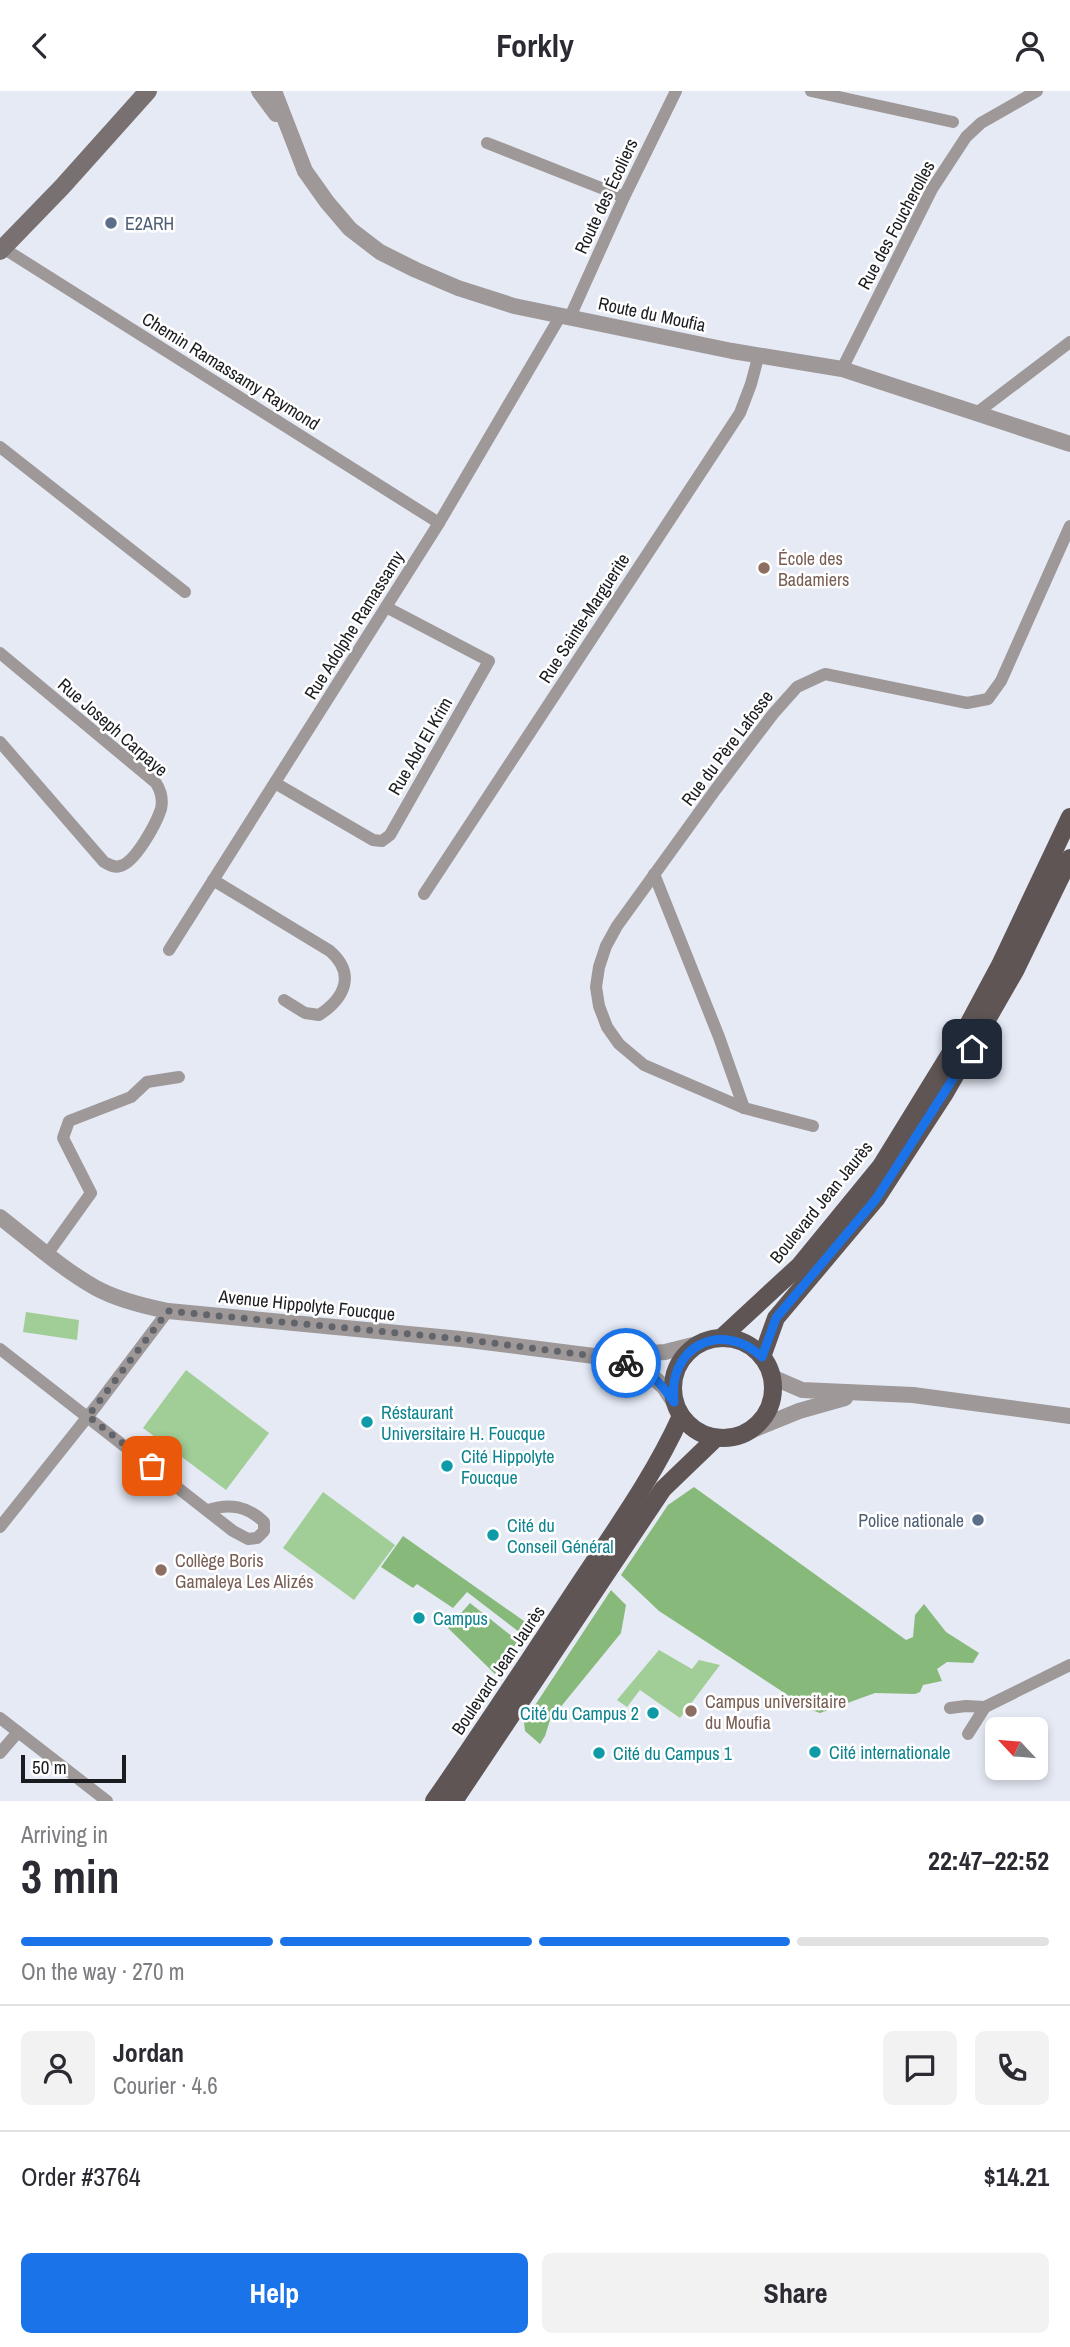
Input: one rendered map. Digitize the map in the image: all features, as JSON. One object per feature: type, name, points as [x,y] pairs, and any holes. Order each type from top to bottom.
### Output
[{"type":"main road","points":[[1,249],[62,187],[148,91]]},
{"type":"main road","name":"Boulevard Jean Jaurès","points":[[434,1801],[477,1740],[666,1451],[678,1409],[676,1373],[681,1361],[701,1343],[721,1338],[800,1265],[881,1166],[969,1023],[1000,965],[1070,817]]},
{"type":"main road","name":"Boulevard Jean Jaurès","points":[[762,1357],[776,1318],[876,1199],[945,1093],[1015,971],[1070,858]]},
{"type":"main road","points":[[678,1409],[690,1427],[716,1438],[731,1438],[745,1433],[758,1424],[768,1410],[773,1394],[772,1377],[762,1357],[744,1343],[721,1338]]},
{"type":"main road","name":"Boulevard Jean Jaurès","points":[[454,1801],[663,1489],[716,1438]]},
{"type":"street","name":"Route du Moufia","points":[[259,91],[287,129]]},
{"type":"street","name":"Route du Moufia","points":[[274,91],[305,171],[350,229],[380,253],[458,288],[514,306],[732,351],[842,369],[1070,444]]},
{"type":"street","name":"Route des Écoliers","points":[[566,316],[676,91]]},
{"type":"street","points":[[811,91],[953,122]]},
{"type":"street","name":"Rue des Foucherolles","points":[[842,369],[932,189],[966,137],[981,123],[1037,91]]},
{"type":"street","points":[[487,143],[624,197]]},
{"type":"street","name":"Chemin Ramassamy Raymond","points":[[1,249],[439,523]]},
{"type":"street","name":"Rue Adolphe Ramassamy","points":[[170,950],[566,316]]},
{"type":"street","points":[[978,412],[1070,342]]},
{"type":"street","name":"Rue Sainte-Marguerite","points":[[424,894],[740,413],[759,354]]},
{"type":"street","points":[[0,447],[185,592]]},
{"type":"street","name":"Rue du Père Lafosse","points":[[813,1126],[744,1108],[644,1065],[619,1044],[607,1027],[599,1006],[596,987],[606,946],[654,874],[773,714],[797,687],[825,674],[967,702],[988,699],[1001,681],[1070,526]]},
{"type":"street","name":"Rue Abd El Krim","points":[[275,783],[373,840],[382,841],[390,835],[489,661],[386,607]]},
{"type":"street","name":"Rue Joseph Carpaye","points":[[0,653],[156,783],[162,797],[161,808],[131,860],[113,867],[104,862],[0,741]]},
{"type":"street","points":[[654,874],[719,1037],[744,1108]]},
{"type":"street","points":[[213,880],[330,951],[343,965],[345,984],[332,1006],[319,1014],[305,1013],[284,1000]]},
{"type":"street","points":[[47,1253],[91,1193],[63,1137],[69,1121],[131,1097],[147,1082],[179,1077]]},
{"type":"street","name":"Avenue Hippolyte Foucque","points":[[0,1217],[95,1288],[125,1301],[168,1311],[461,1339],[594,1356],[644,1369],[664,1387],[678,1409]]},
{"type":"street","points":[[0,1527],[168,1311]]},
{"type":"street","name":"Avenue Hippolyte Foucque","points":[[594,1356],[665,1352],[701,1343]]},
{"type":"street","points":[[0,1349],[208,1510]]},
{"type":"street","points":[[772,1377],[802,1390],[913,1395],[1070,1416]]},
{"type":"street","points":[[745,1433],[799,1411],[863,1393]]},
{"type":"street","points":[[950,1708],[985,1707],[1070,1665]]},
{"type":"street","points":[[968,1734],[985,1707]]},
{"type":"street","points":[[0,1718],[103,1800]]},
{"type":"street","points":[[0,1753],[18,1732]]},
{"type":"green space","points":[[26,1312],[79,1320],[77,1340],[23,1332]]},
{"type":"green space","points":[[186,1370],[269,1433],[226,1490],[143,1428]]},
{"type":"green space","points":[[694,1487],[906,1640],[913,1637],[915,1615],[924,1604],[946,1632],[979,1653],[973,1663],[947,1662],[937,1669],[942,1681],[923,1685],[920,1692],[915,1694],[875,1693],[820,1713],[809,1709],[659,1611],[621,1575],[668,1505]]},
{"type":"green space","points":[[323,1492],[395,1545],[354,1600],[283,1548]]},
{"type":"green space","points":[[403,1536],[531,1626],[523,1635],[467,1592],[453,1608],[417,1584],[413,1588],[381,1567]]},
{"type":"green space","points":[[611,1590],[626,1605],[621,1633],[550,1720],[540,1744],[525,1731],[524,1722]]},
{"type":"green space","points":[[470,1603],[518,1641],[495,1674],[448,1628]]},
{"type":"green space","points":[[659,1650],[692,1669],[699,1660],[720,1665],[680,1718],[640,1690],[627,1707],[617,1700]]},
{"type":"way so far","points":[[152,1466],[88,1416],[168,1311],[461,1339],[594,1356],[626,1363]]},
{"type":"place","name":"E2ARH","points":[[111,223]]},
{"type":"place","name":"École des Badamiers","points":[[764,568]]},
{"type":"place","name":"Réstaurant Universitaire H. Foucque","points":[[367,1422]]},
{"type":"place","name":"Cité Hippolyte Foucque","points":[[447,1466]]},
{"type":"place","name":"Police nationale","points":[[978,1520]]},
{"type":"place","name":"Cité du Conseil Général","points":[[493,1535]]},
{"type":"place","name":"Collège Boris Gamaleya Les Alizés","points":[[161,1570]]},
{"type":"place","name":"Campus","points":[[419,1618]]},
{"type":"place","name":"Campus universitaire du Moufia","points":[[691,1711]]},
{"type":"place","name":"Cité du Campus 2","points":[[653,1713]]},
{"type":"place","name":"Cité internationale","points":[[815,1752]]},
{"type":"place","name":"Cité du Campus 1","points":[[599,1753]]},
{"type":"route","points":[[626,1363],[644,1369],[653,1376],[674,1402],[673,1388],[681,1361],[701,1343],[721,1338],[737,1340],[750,1346],[762,1357],[770,1328],[776,1318],[876,1199],[972,1049]]}]
